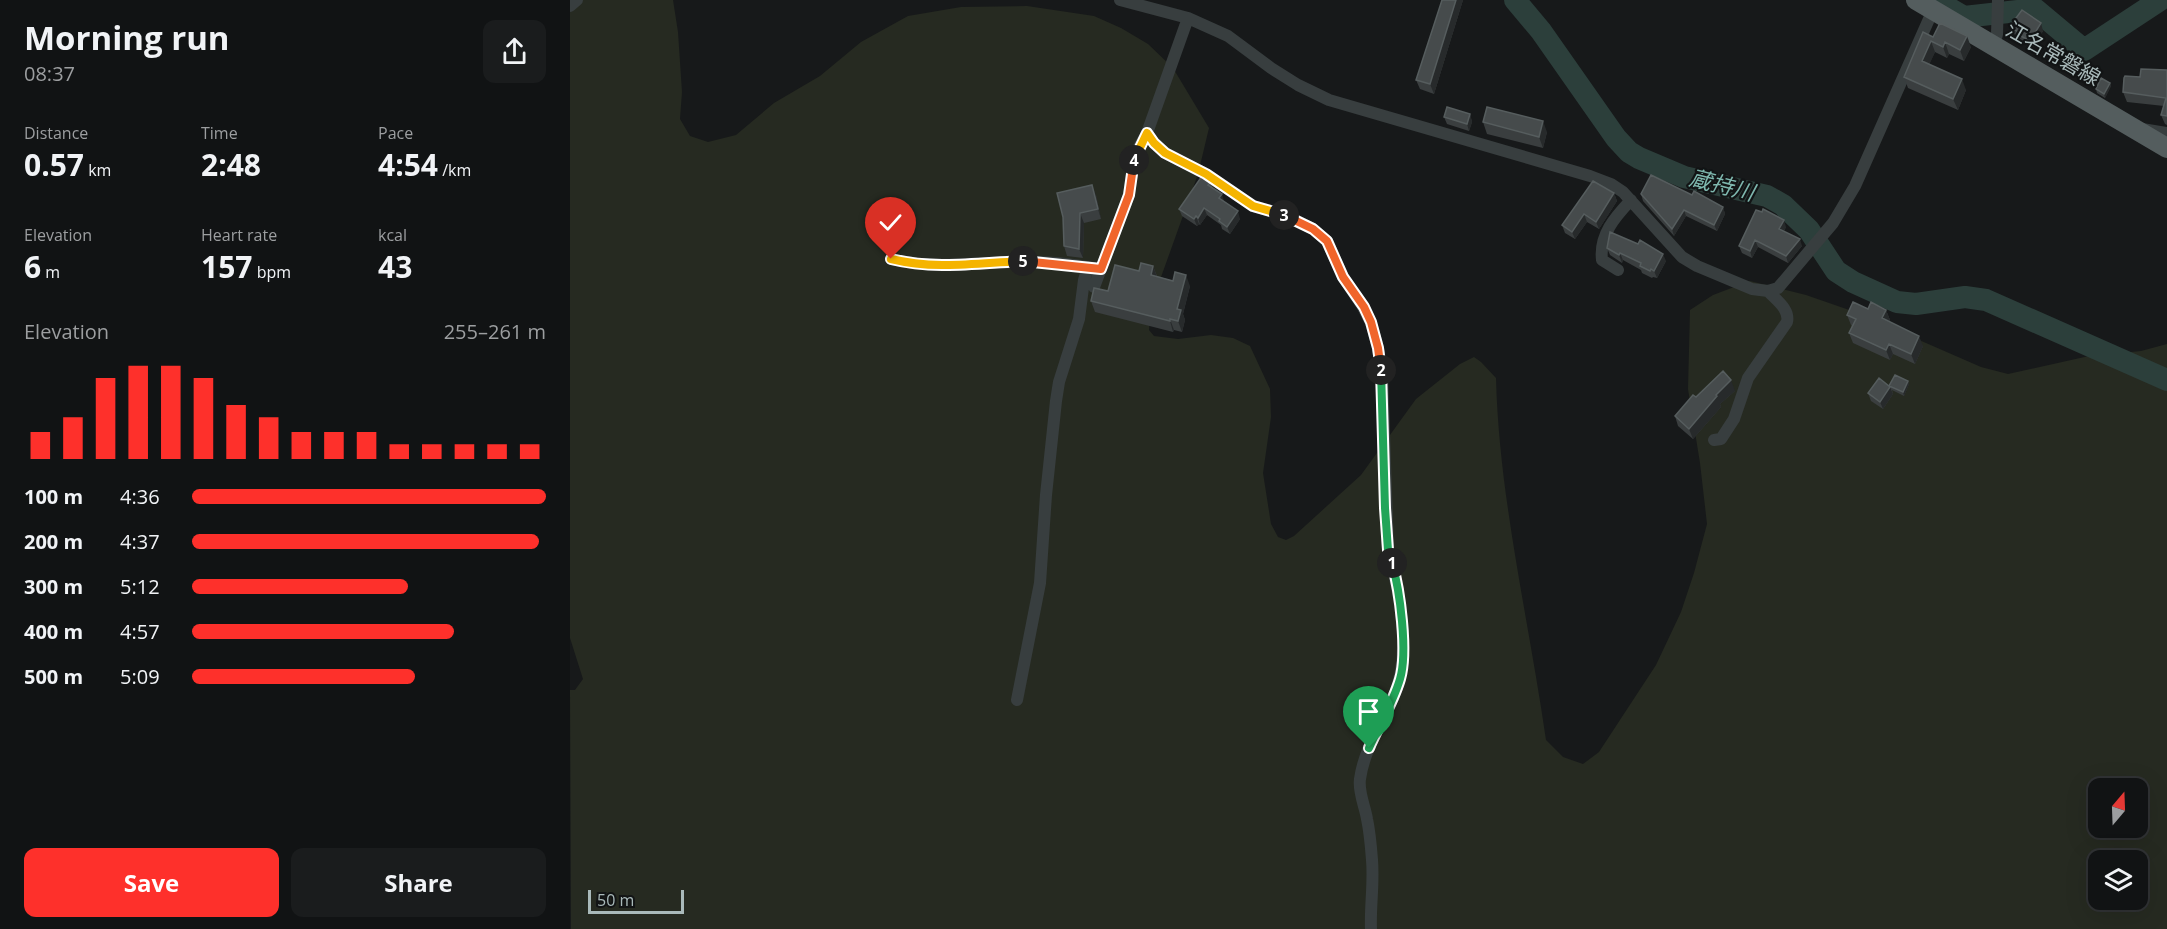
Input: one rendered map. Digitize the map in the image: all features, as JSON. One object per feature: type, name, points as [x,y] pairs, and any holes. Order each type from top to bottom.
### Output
[{"type":"main road","name":"江名常磐線","points":[[1924,5],[2167,148]]},
{"type":"street","points":[[570,6],[577,0]]},
{"type":"street","points":[[1120,0],[1144,3],[1188,18],[1228,36],[1271,69],[1329,100],[1611,184],[1631,200],[1682,257],[1697,266],[1743,285],[1768,291],[1778,288],[1833,224],[1855,186],[1924,5]]},
{"type":"street","points":[[1994,46],[1998,9]]},
{"type":"street","points":[[1017,700],[1040,583],[1047,478],[1059,382],[1079,319],[1084,280],[1094,268],[1129,195],[1134,156],[1147,133],[1188,18]]},
{"type":"street","points":[[2132,128],[2167,133]]},
{"type":"street","points":[[1147,133],[1165,153],[1206,174],[1253,206],[1282,214],[1322,235],[1343,277],[1364,307],[1374,333],[1382,375],[1388,550],[1394,569],[1399,603],[1403,664],[1393,698],[1365,758],[1359,782],[1367,818],[1372,859],[1374,889],[1370,915],[1371,929]]},
{"type":"street","points":[[1618,270],[1602,260],[1603,242],[1614,218],[1631,200]]},
{"type":"street","points":[[891,259],[953,266],[1023,261],[1094,268]]},
{"type":"street","points":[[1094,268],[1094,287]]},
{"type":"street","points":[[1714,440],[1721,439],[1734,419],[1748,378],[1787,322],[1788,316],[1785,309],[1768,291]]},
{"type":"shaded area","points":[[570,0],[673,0],[678,32],[682,92],[680,119],[690,136],[708,142],[736,135],[774,103],[820,76],[861,42],[908,16],[961,7],[1027,6],[1094,16],[1148,44],[1173,68],[1209,128],[1198,174],[1151,305],[1149,330],[1154,336],[1178,339],[1211,335],[1233,338],[1250,346],[1270,389],[1271,417],[1263,473],[1271,524],[1278,537],[1286,540],[1294,536],[1361,475],[1416,399],[1460,364],[1474,357],[1481,362],[1496,378],[1498,423],[1509,514],[1546,740],[1563,757],[1583,764],[1599,752],[1656,665],[1681,612],[1707,524],[1688,389],[1690,310],[1713,295],[1750,281],[1806,295],[1855,312],[1981,367],[2008,374],[2089,356],[2141,351],[2167,344],[2167,929],[571,929],[570,690],[575,690],[583,679],[570,638]]},
{"type":"building","points":[[1442,0],[1456,0],[1430,84],[1416,80]]},
{"type":"building","points":[[2022,10],[2041,23],[2030,41],[2017,34],[2018,32],[2010,26]]},
{"type":"building","points":[[1940,23],[1967,36],[1960,50],[1945,42],[1943,47],[1931,41],[1922,61],[1962,79],[1953,99],[1904,77],[1923,32],[1933,37]]},
{"type":"building","points":[[2141,69],[2167,70],[2167,116],[2161,115],[2166,98],[2123,92],[2125,76],[2140,77]]},
{"type":"building","points":[[2101,78],[2110,83],[2104,94],[2096,89]]},
{"type":"building","points":[[1447,107],[1470,114],[1467,124],[1444,117]]},
{"type":"building","points":[[1487,107],[1543,121],[1539,137],[1483,122]]},
{"type":"building","points":[[1651,175],[1692,195],[1694,191],[1723,207],[1714,225],[1684,210],[1672,229],[1641,194]]},
{"type":"building","points":[[1202,176],[1211,182],[1208,185],[1222,194],[1219,198],[1238,211],[1227,227],[1204,208],[1198,218],[1196,216],[1194,219],[1179,209]]},
{"type":"building","points":[[1593,181],[1614,193],[1596,222],[1584,214],[1572,232],[1562,225]]},
{"type":"building","points":[[1092,185],[1098,209],[1080,213],[1079,249],[1064,246],[1063,217],[1057,193]]},
{"type":"building","points":[[1763,209],[1784,220],[1779,229],[1800,239],[1786,256],[1755,240],[1750,251],[1739,246],[1756,210],[1762,212]]},
{"type":"building","points":[[1610,232],[1638,244],[1640,240],[1663,254],[1654,271],[1607,248]]},
{"type":"building","points":[[1141,263],[1153,266],[1151,275],[1173,281],[1175,272],[1186,275],[1177,309],[1181,310],[1178,321],[1091,301],[1094,288],[1108,291],[1115,265],[1139,271]]},
{"type":"building","points":[[1853,302],[1868,309],[1871,302],[1886,310],[1882,318],[1919,336],[1911,354],[1889,344],[1886,350],[1849,333],[1856,319],[1847,315]]},
{"type":"building","points":[[1723,371],[1731,380],[1689,429],[1675,416],[1693,395],[1696,397]]},
{"type":"building","points":[[1895,375],[1908,381],[1903,392],[1889,386]]},
{"type":"building","points":[[1879,378],[1890,387],[1880,402],[1868,393]]},
{"type":"waterway","name":"蔵持川","points":[[1515,0],[1541,31],[1616,138],[1629,152],[1639,158],[1684,177],[1767,196],[1783,205],[1809,230],[1836,271],[1853,282],[1897,302],[1916,304],[1965,297],[1986,300],[2167,380]]},
{"type":"waterway","points":[[1935,0],[1964,17],[2035,9],[2084,50],[2160,0]]},
{"type":"route","points":[[891,259],[953,266],[1023,261],[1101,269],[1129,195],[1134,156],[1147,133],[1165,153],[1206,174],[1253,206],[1299,221],[1322,235],[1343,277],[1364,307],[1371,322],[1382,375],[1388,550],[1394,569],[1399,603],[1403,664],[1393,698],[1369,748]]}]
